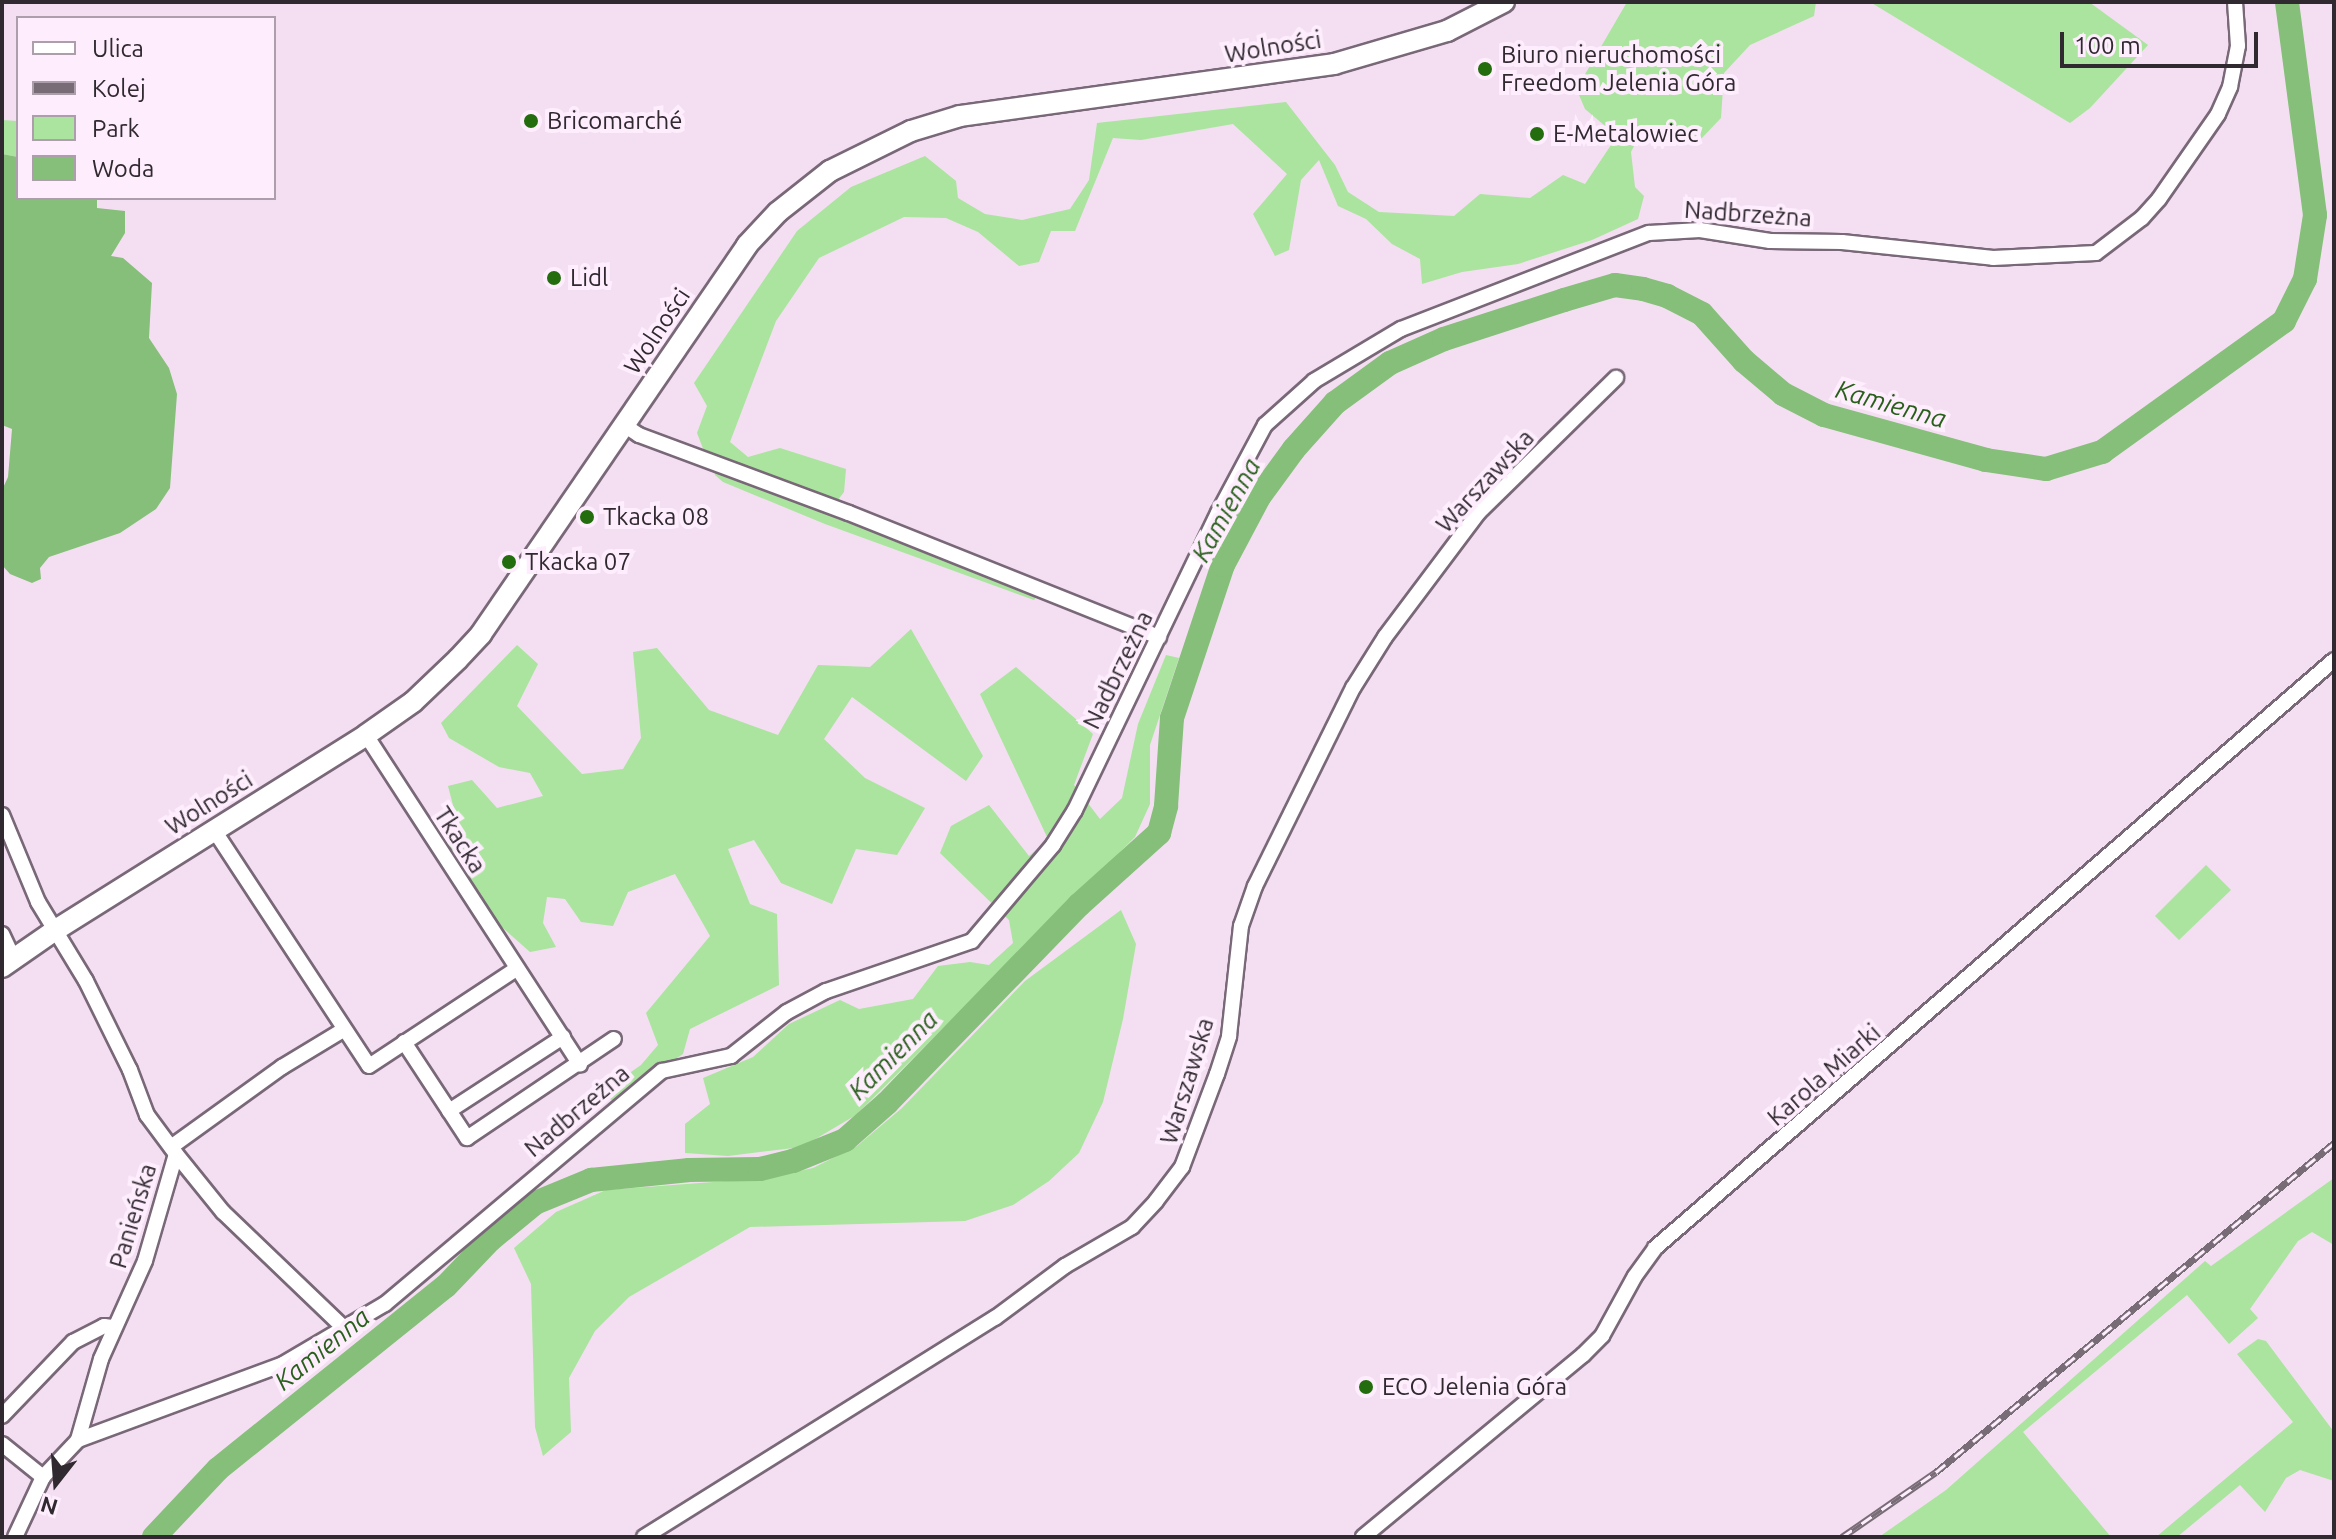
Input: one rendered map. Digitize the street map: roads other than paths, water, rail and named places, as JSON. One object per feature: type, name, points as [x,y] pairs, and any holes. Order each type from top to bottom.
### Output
[{"type":"street","name":"Wolności","points":[[8,962],[413,702],[481,634],[747,245],[778,212],[830,171],[911,131],[960,116],[1334,64],[1447,31],[1504,2]]},
{"type":"street","name":"Nadbrzeżna","points":[[15,1537],[43,1477],[78,1440],[283,1364],[397,1296],[511,1195],[662,1071],[731,1056],[787,1012],[826,991],[972,941],[1053,845],[1075,810],[1229,490],[1277,411],[1314,381],[1388,337],[1640,235],[1671,230],[1700,230],[1770,241],[1842,242],[1993,258],[2096,253],[2142,218],[2159,199],[2218,114],[2230,87],[2238,46],[2235,2]]},
{"type":"street","name":"Warszawska","points":[[644,1537],[995,1318],[1065,1266],[1132,1227],[1156,1201],[1187,1157],[1229,1036],[1241,926],[1255,886],[1353,688],[1385,637],[1479,512],[1616,378]]},
{"type":"street","points":[[624,425],[639,435],[804,495],[1159,637]]},
{"type":"street","name":"Karola Miarki","points":[[1363,1537],[1593,1346],[1655,1248],[2334,660]]},
{"type":"street","name":"Tkacka","points":[[366,735],[580,1065]]},
{"type":"street","name":"Panieńska","points":[[2,815],[38,902],[86,981],[130,1070],[147,1115],[174,1150],[145,1261],[113,1327],[80,1421],[78,1440]]},
{"type":"street","points":[[214,830],[369,1066],[516,969]]},
{"type":"street","points":[[2,934],[8,962]]},
{"type":"street","points":[[343,1030],[282,1067],[174,1150],[223,1212],[343,1327]]},
{"type":"street","points":[[449,1111],[563,1037]]},
{"type":"street","points":[[404,1042],[467,1138],[580,1065],[614,1039]]},
{"type":"street","points":[[2,1416],[73,1342],[104,1326],[113,1327]]},
{"type":"street","points":[[2,1444],[43,1477]]},
{"type":"water","points":[[2,154],[16,157],[16,200],[97,200],[97,208],[125,211],[125,233],[111,256],[123,258],[152,283],[149,338],[169,368],[177,394],[170,488],[156,509],[120,533],[49,557],[40,568],[41,579],[32,583],[10,574],[2,565],[2,490],[8,477],[12,429],[2,425]]},
{"type":"waterway","name":"Kamienna","points":[[154,1537],[218,1469],[446,1286],[490,1240],[535,1203],[591,1180],[689,1170],[760,1169],[793,1161],[845,1140],[887,1103],[1079,905],[1159,833],[1166,806],[1172,718],[1223,565],[1259,497],[1294,449],[1335,403],[1390,363],[1444,339],[1615,285],[1667,296],[1702,314],[1744,361],[1783,394],[1824,415],[1986,460],[2046,469],[2102,452],[2284,321],[2305,279],[2315,215],[2287,2]]},
{"type":"railway","points":[[1842,1537],[1936,1472],[2334,1143]]},
{"type":"place","name":"Biuro nieruchomości Freedom Jelenia Góra","points":[[1485,69]]},
{"type":"place","name":"Bricomarché","points":[[531,121]]},
{"type":"place","name":"E-Metalowiec","points":[[1537,134]]},
{"type":"place","name":"Lidl","points":[[554,278]]},
{"type":"place","name":"Tkacka 08","points":[[587,517]]},
{"type":"place","name":"Tkacka 07","points":[[509,562]]},
{"type":"place","name":"ECO Jelenia Góra","points":[[1366,1387]]}]
